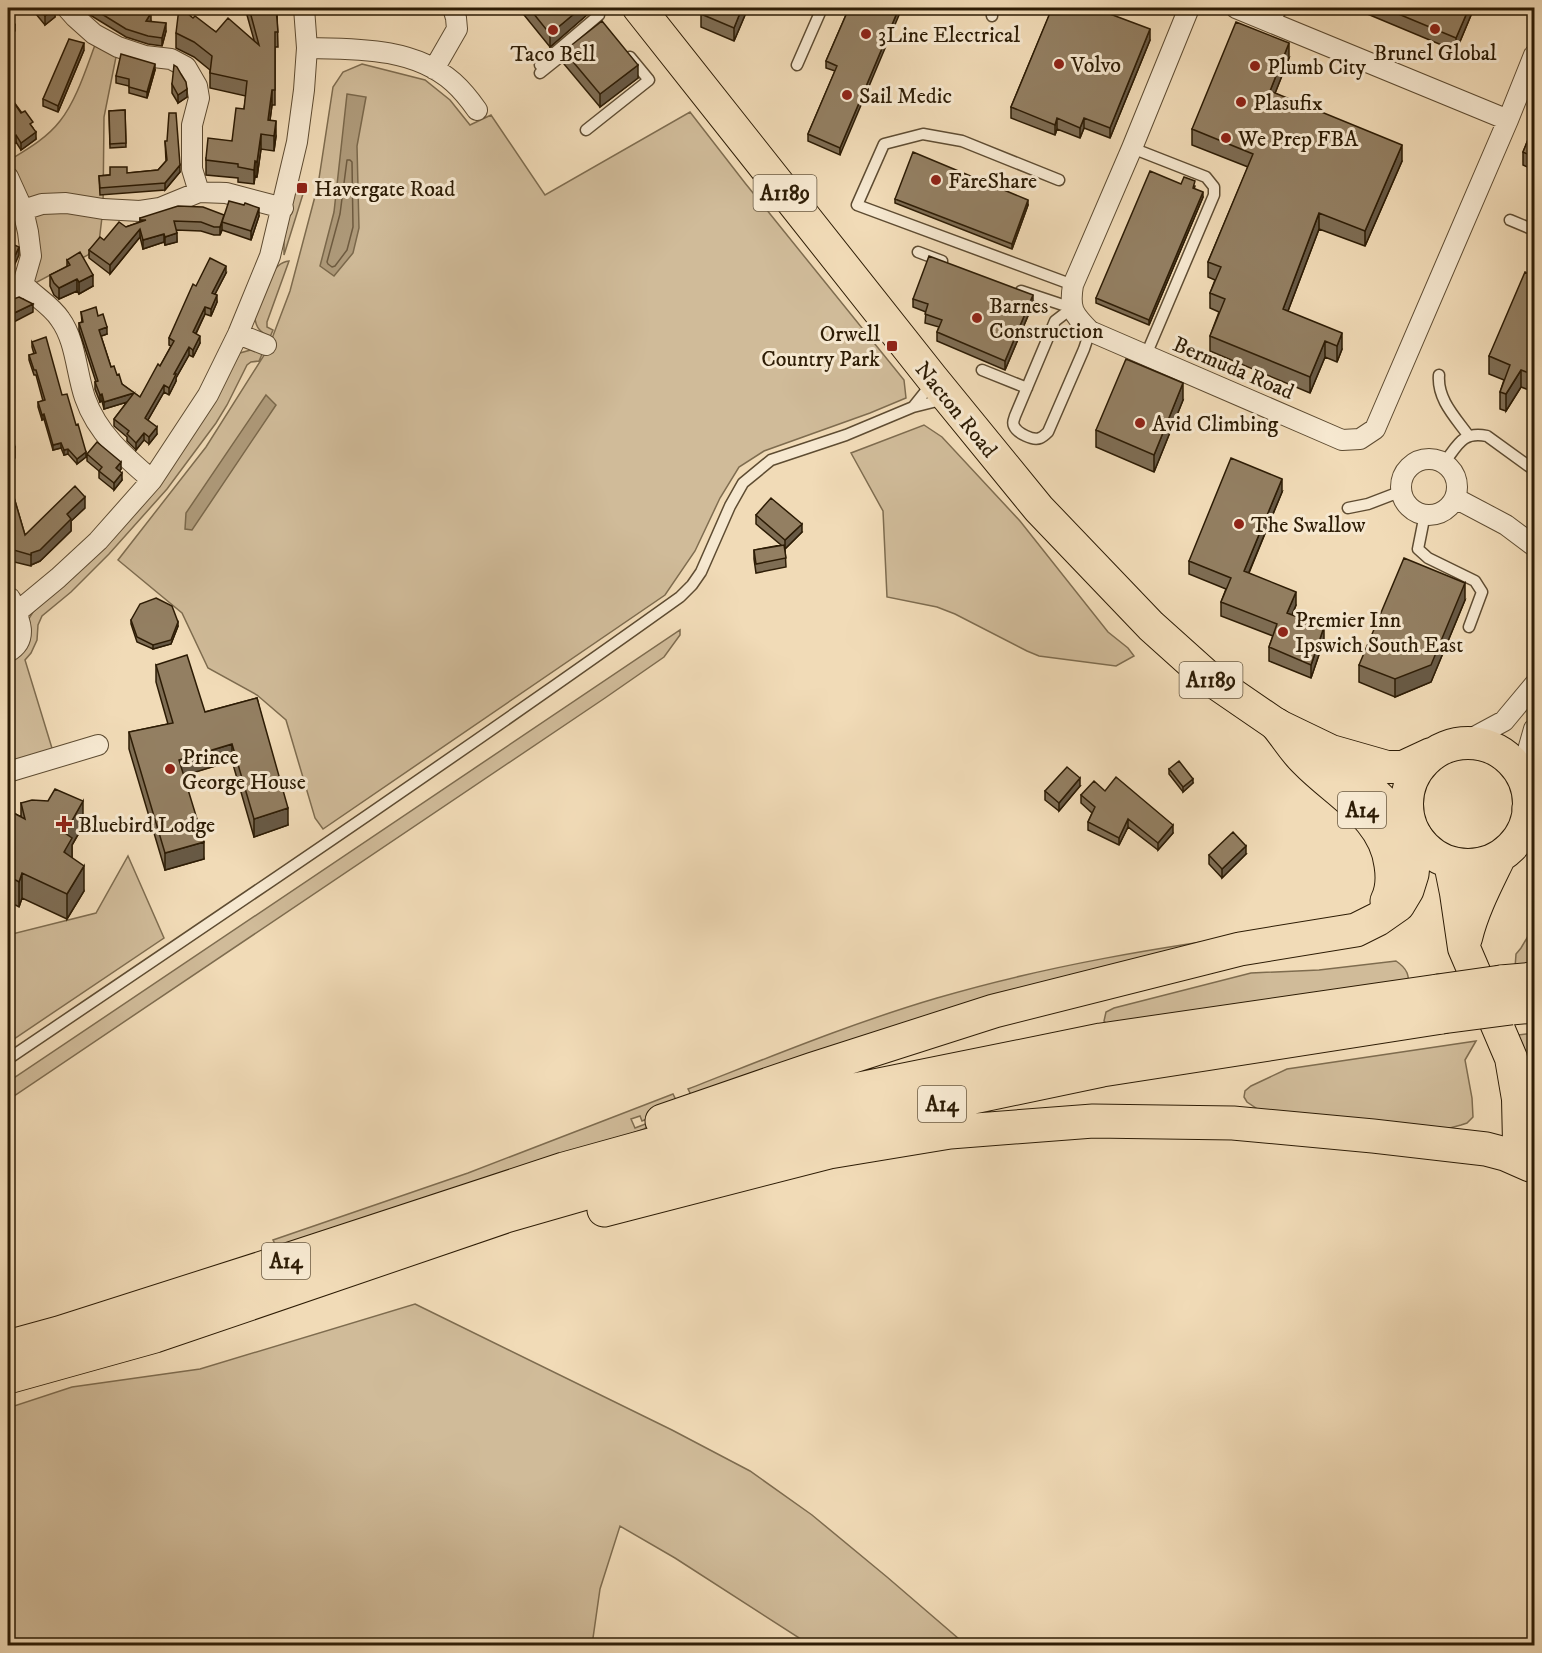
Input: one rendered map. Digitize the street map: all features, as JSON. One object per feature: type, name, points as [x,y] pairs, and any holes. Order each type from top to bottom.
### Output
[{"type":"highway","name":"A14","points":[[1277,726],[1306,761],[1362,810],[1375,824],[1385,842],[1391,862],[1393,882],[1389,898],[1378,919]]},
{"type":"highway","name":"A14","points":[[564,1169],[627,1132],[813,1068],[994,1011],[1240,949],[1356,930],[1378,919],[1398,905],[1407,890],[1412,874],[1413,833]]},
{"type":"highway","name":"A14","points":[[8,1347],[239,1276],[564,1169],[830,1095],[1101,1040],[1440,1004],[1516,999],[1534,979]]},
{"type":"highway","name":"A14","points":[[8,1377],[155,1336],[506,1216],[675,1167],[821,1129],[1102,1070],[1440,1004]]},
{"type":"highway","name":"A14","points":[[452,1236],[515,1233],[829,1152],[950,1132],[1093,1121],[1233,1123],[1372,1136],[1486,1149],[1505,1154],[1532,1166]]},
{"type":"main road","name":"Nacton Road","points":[[639,8],[940,388],[1039,509],[1151,626],[1210,679],[1277,726],[1331,751],[1387,767],[1403,767],[1431,754]]},
{"type":"main road","points":[[1465,742],[1482,744],[1503,753],[1518,768],[1530,802],[1524,829],[1518,839],[1500,856],[1473,865],[1450,863],[1435,856],[1422,846],[1413,833],[1406,808],[1408,787],[1417,768],[1431,754],[1449,745],[1465,742]]},
{"type":"main road","name":"Nacton Road","points":[[1331,751],[1413,833]]},
{"type":"main road","points":[[1464,948],[1470,921],[1500,856]]},
{"type":"main road","points":[[1450,863],[1464,948],[1511,1058],[1534,1089]]},
{"type":"main road","points":[[1511,1058],[1518,1099],[1519,1143],[1522,1157],[1532,1166]]},
{"type":"street","points":[[67,8],[94,34],[118,47],[145,56],[171,59],[186,67],[197,86],[199,98],[192,125],[192,169],[199,192]]},
{"type":"street","points":[[8,652],[19,639],[22,627],[12,605],[58,578],[98,541],[152,480],[208,395],[238,334],[270,256],[297,142],[307,48],[304,8]]},
{"type":"street","points":[[434,69],[457,28],[453,8]]},
{"type":"street","points":[[1072,308],[1070,300],[1073,285],[1189,8]]},
{"type":"street","points":[[1236,8],[1278,15],[1508,120]]},
{"type":"street","points":[[307,48],[363,50],[411,58],[453,81],[477,110]]},
{"type":"street","name":"Bermuda Road","points":[[1072,308],[1077,318],[1090,331],[1342,440],[1360,439],[1375,429],[1533,63]]},
{"type":"street","points":[[8,177],[23,210],[31,256],[15,289],[59,317],[69,333],[86,399],[102,431],[129,461],[152,480]]},
{"type":"street","points":[[23,210],[42,204],[66,203],[103,209],[140,211],[160,208],[199,192],[226,193],[283,208]]},
{"type":"street","points":[[238,334],[266,345]]},
{"type":"street","points":[[1427,459],[1444,463],[1450,468],[1457,482],[1455,498],[1450,506],[1434,514],[1416,512],[1405,499],[1402,491],[1406,472],[1419,461],[1427,459]]},
{"type":"street","points":[[1455,498],[1506,525],[1534,546]]},
{"type":"street","points":[[1465,742],[1504,721],[1534,685]]},
{"type":"street","points":[[1530,802],[1528,750],[1534,729]]},
{"type":"street","points":[[9,765],[98,745]]},
{"type":"lane","points":[[592,8],[598,15],[538,70],[603,23]]},
{"type":"lane","points":[[797,65],[822,8]]},
{"type":"lane","points":[[586,130],[649,80],[623,48]]},
{"type":"lane","points":[[1059,180],[962,141],[923,134],[884,144],[857,205],[1073,285]]},
{"type":"lane","points":[[1132,148],[1206,177],[1215,187],[1214,195],[1146,355]]},
{"type":"lane","points":[[1510,220],[1534,230]]},
{"type":"lane","points":[[918,252],[949,264]]},
{"type":"lane","points":[[1011,287],[1072,308]]},
{"type":"lane","points":[[1072,308],[1055,321],[1015,416],[1014,425],[1029,437],[1042,438],[1048,432],[1081,358],[1090,331]]},
{"type":"lane","points":[[982,370],[1027,388]]},
{"type":"lane","points":[[1439,375],[1438,385],[1443,399],[1468,435]]},
{"type":"lane","points":[[8,1059],[385,804],[680,597],[701,572],[730,506],[743,483],[771,460],[846,435],[913,407],[940,388]]},
{"type":"lane","points":[[913,407],[925,392],[940,388]]},
{"type":"lane","points":[[1444,463],[1468,435],[1478,434],[1487,436],[1534,470]]},
{"type":"lane","points":[[1348,508],[1368,504],[1402,491]]},
{"type":"lane","points":[[1425,514],[1418,549],[1428,558],[1475,581],[1482,592],[1468,627]]},
{"type":"shaded area","points":[[95,45],[118,47],[104,117],[103,209],[99,242],[88,255],[26,288],[31,256],[8,177],[8,161],[42,139],[66,113]]},
{"type":"shaded area","points":[[362,64],[425,80],[450,100],[470,125],[491,115],[545,195],[690,112],[904,380],[906,398],[764,451],[739,467],[720,498],[695,551],[665,595],[323,829],[315,818],[286,720],[257,695],[208,668],[182,613],[118,560],[206,447],[268,349],[290,291],[318,185],[333,87],[343,72]]},
{"type":"shaded area","points":[[295,192],[303,194],[284,255],[284,239]]},
{"type":"shaded area","points":[[289,261],[267,322],[267,327],[273,330],[270,337],[256,325],[255,318],[271,275],[282,263]]},
{"type":"shaded area","points":[[254,349],[263,352],[259,361],[247,365],[216,423],[167,489],[109,554],[71,592],[42,616],[38,625],[37,640],[25,660],[55,758],[8,772],[8,652],[33,612],[63,585],[212,405],[240,353]]},
{"type":"shaded area","points":[[924,425],[942,437],[1020,521],[1108,632],[1128,648],[1134,656],[1116,666],[1039,656],[937,607],[887,597],[883,511],[851,453]]},
{"type":"shaded area","points":[[680,630],[680,635],[664,657],[8,1100],[8,1082]]},
{"type":"shaded area","points":[[128,856],[164,938],[8,1043],[8,935],[96,913]]},
{"type":"shaded area","points":[[1534,926],[1534,972],[1515,968],[1516,954]]},
{"type":"shaded area","points":[[1272,932],[648,1126],[375,1226],[270,1259],[265,1248],[275,1244],[273,1240],[468,1173],[673,1094],[682,1105],[642,1121],[640,1116],[631,1119],[635,1128],[690,1107],[691,1095],[688,1089],[811,1041],[905,1008],[1019,976],[1061,967],[1187,944]]},
{"type":"shaded area","points":[[1396,961],[1407,973],[1409,989],[1114,1033],[1104,1021],[1106,1012],[1114,1008],[1251,973],[1319,970]]},
{"type":"shaded area","points":[[1534,1033],[1534,1089],[1519,1073],[1502,1037]]},
{"type":"shaded area","points":[[1476,1041],[1465,1060],[1473,1117],[1467,1123],[1450,1128],[1422,1128],[1259,1110],[1247,1102],[1244,1097],[1245,1091],[1251,1086],[1287,1069]]},
{"type":"shaded area","points":[[415,1304],[672,1430],[750,1471],[812,1515],[966,1645],[810,1645],[675,1558],[620,1526],[600,1589],[592,1645],[8,1645],[8,1408],[72,1387],[200,1369]]},
{"type":"water","points":[[347,94],[366,97],[357,146],[359,228],[353,253],[334,276],[320,266],[334,212]]},
{"type":"water","points":[[266,395],[276,405],[192,530],[185,529],[186,513]]},
{"type":"building","points":[[38,8],[55,8],[45,16]]},
{"type":"building","points":[[92,8],[143,8],[151,13],[146,21],[166,23],[162,38],[126,29]]},
{"type":"building","points":[[179,8],[193,18],[195,16],[216,32],[228,18],[259,45],[249,8],[276,8],[278,32],[275,32],[275,90],[272,90],[268,120],[276,121],[274,136],[261,134],[254,170],[238,167],[238,164],[206,160],[208,138],[232,141],[236,108],[244,109],[247,81],[210,73],[212,56],[194,42],[176,33]]},
{"type":"building","points":[[529,8],[581,8],[550,34]]},
{"type":"building","points":[[704,8],[742,8],[734,28],[701,14]]},
{"type":"building","points":[[849,8],[899,8],[840,148],[808,134],[837,66],[826,61]]},
{"type":"building","points":[[1052,8],[1103,8],[1102,11],[1150,29],[1110,128],[1084,118],[1080,128],[1057,118],[1055,125],[1011,107]]},
{"type":"building","points":[[1384,8],[1469,8],[1456,38]]},
{"type":"building","points":[[8,16],[15,25],[8,31]]},
{"type":"building","points":[[602,21],[638,65],[600,94],[564,51]]},
{"type":"building","points":[[1236,22],[1289,43],[1270,91],[1402,145],[1365,231],[1319,213],[1283,309],[1342,333],[1337,346],[1325,341],[1310,377],[1210,336],[1225,299],[1210,293],[1221,267],[1208,262],[1253,154],[1192,129]]},
{"type":"building","points":[[69,39],[84,43],[58,106],[43,99]]},
{"type":"building","points":[[121,54],[155,64],[147,92],[129,87],[129,79],[116,76]]},
{"type":"building","points":[[174,65],[186,82],[187,89],[178,95],[172,84]]},
{"type":"building","points":[[8,94],[21,113],[25,111],[33,122],[30,124],[36,132],[21,143],[16,135],[12,138],[8,133]]},
{"type":"building","points":[[125,110],[126,143],[110,144],[109,111]]},
{"type":"building","points":[[169,113],[176,113],[180,165],[165,183],[100,188],[99,176],[110,175],[110,167],[127,167],[127,173],[158,170],[167,160],[165,141],[167,141]]},
{"type":"building","points":[[1534,125],[1534,157],[1523,152]]},
{"type":"building","name":"FareShare","points":[[913,152],[1028,200],[1012,244],[895,199]]},
{"type":"building","points":[[1150,171],[1181,184],[1184,177],[1195,181],[1193,188],[1203,192],[1149,320],[1096,298]]},
{"type":"building","points":[[229,201],[259,208],[251,231],[222,222]]},
{"type":"building","points":[[178,206],[203,207],[224,215],[220,227],[201,222],[174,221],[177,233],[143,240],[140,229],[110,265],[89,250],[100,237],[104,240],[119,222],[126,227],[146,220],[140,220],[140,218]]},
{"type":"building","points":[[8,242],[19,247],[8,271]]},
{"type":"building","points":[[80,252],[93,275],[79,282],[77,279],[59,288],[50,275],[70,265],[67,260]]},
{"type":"building","name":"Barnes Construction","points":[[929,256],[1033,295],[1005,361],[937,332],[942,320],[925,314],[928,304],[913,299]]},
{"type":"building","points":[[210,258],[226,266],[212,293],[217,295],[211,309],[205,307],[193,332],[200,336],[193,350],[189,347],[169,388],[164,385],[145,418],[157,427],[149,437],[144,433],[136,443],[127,434],[129,431],[114,419],[134,393],[104,402],[95,382],[98,381],[79,323],[83,322],[81,312],[96,307],[98,316],[103,314],[107,327],[99,330],[111,367],[114,366],[122,384],[140,397],[174,341],[169,338],[193,284],[196,286]]},
{"type":"building","points":[[1525,272],[1534,276],[1534,375],[1521,370],[1506,394],[1500,392],[1510,365],[1489,356]]},
{"type":"building","points":[[19,297],[33,304],[8,316],[8,301]]},
{"type":"building","points":[[46,337],[62,395],[67,394],[86,452],[77,459],[68,449],[64,450],[61,443],[53,445],[38,402],[45,400],[29,355],[36,353],[32,342]]},
{"type":"building","name":"Avid Climbing","points":[[1126,359],[1183,383],[1154,455],[1096,430]]},
{"type":"building","points":[[8,419],[15,447],[8,449]]},
{"type":"building","points":[[97,442],[121,462],[116,468],[122,473],[114,483],[99,471],[102,467],[87,454]]},
{"type":"building","points":[[1231,458],[1282,479],[1244,571],[1296,592],[1287,613],[1324,627],[1311,665],[1269,647],[1277,624],[1221,602],[1231,578],[1189,561]]},
{"type":"building","points":[[8,477],[25,535],[75,486],[85,497],[67,514],[71,519],[40,550],[31,555],[10,549],[8,544]]},
{"type":"building","points":[[771,498],[802,524],[785,540],[756,515]]},
{"type":"building","points":[[784,545],[786,558],[756,564],[754,550]]},
{"type":"building","points":[[1404,558],[1465,583],[1431,665],[1395,679],[1359,665]]},
{"type":"building","points":[[156,598],[172,606],[178,622],[171,640],[153,645],[137,637],[131,620],[140,604]]},
{"type":"building","name":"Prince George House","points":[[187,655],[205,712],[257,698],[288,808],[254,819],[232,744],[179,760],[204,842],[165,853],[129,732],[173,723],[156,665]]},
{"type":"building","points":[[1179,761],[1193,779],[1183,787],[1169,769]]},
{"type":"building","points":[[1067,767],[1080,778],[1059,803],[1045,791]]},
{"type":"building","points":[[1116,777],[1173,825],[1158,843],[1128,819],[1119,838],[1088,822],[1095,807],[1081,795],[1094,781],[1105,791]]},
{"type":"building","points":[[55,789],[83,801],[65,833],[72,838],[64,852],[84,866],[67,894],[22,873],[19,882],[8,876],[8,810],[25,819],[21,803],[32,800],[48,801]]},
{"type":"building","points":[[1233,832],[1246,846],[1222,869],[1209,855]]},
{"type":"place","name":"Brunel Global","points":[[1435,29]]},
{"type":"place","name":"Taco Bell","points":[[553,30]]},
{"type":"place","name":"3Line Electrical","points":[[866,34]]},
{"type":"place","name":"Volvo","points":[[1059,64]]},
{"type":"place","name":"Plumb City","points":[[1255,66]]},
{"type":"place","name":"Sail Medic","points":[[847,95]]},
{"type":"place","name":"Plasufix","points":[[1241,102]]},
{"type":"place","name":"We Prep FBA","points":[[1226,138]]},
{"type":"place","name":"FareShare","points":[[936,180]]},
{"type":"place","name":"Havergate Road","points":[[302,188]]},
{"type":"place","name":"Barnes Construction","points":[[977,318]]},
{"type":"place","name":"Orwell Country Park","points":[[892,346]]},
{"type":"place","name":"Avid Climbing","points":[[1140,423]]},
{"type":"place","name":"The Swallow","points":[[1239,524]]},
{"type":"place","name":"Premier Inn Ipswich South East","points":[[1283,632]]},
{"type":"place","name":"Prince George House","points":[[170,769]]},
{"type":"place","name":"Bluebird Lodge","points":[[64,824]]}]
